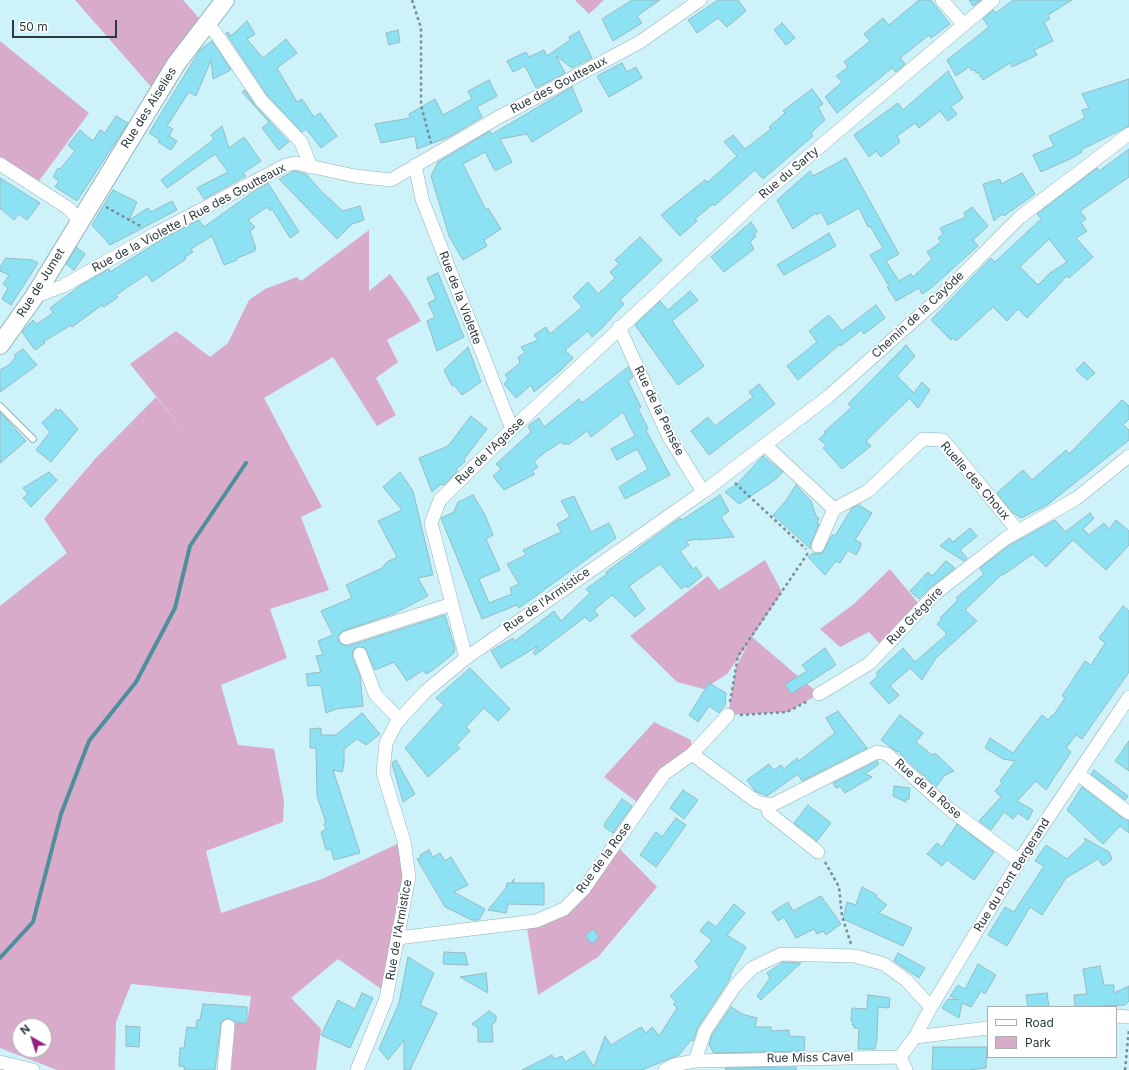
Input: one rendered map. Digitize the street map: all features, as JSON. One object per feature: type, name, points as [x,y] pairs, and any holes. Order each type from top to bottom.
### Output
[{"type":"street","name":"Rue des Aiselies","points":[[79,220],[176,64],[225,0]]},
{"type":"street","name":"Rue des Goutteaux","points":[[415,165],[640,42],[700,0]]},
{"type":"street","points":[[942,0],[964,25]]},
{"type":"street","name":"Rue du Sarty","points":[[619,328],[765,193],[993,0]]},
{"type":"street","points":[[206,24],[215,32],[261,100],[301,142],[311,167]]},
{"type":"street","name":"Chemin de la Cayôde","points":[[703,492],[829,396],[915,320],[1020,217],[1129,134]]},
{"type":"street","name":"Rue de la Violette / Rue des Goutteaux","points":[[34,297],[63,286],[154,234],[286,165],[295,163],[355,176],[391,180],[415,165]]},
{"type":"street","points":[[0,164],[68,208],[79,220]]},
{"type":"street","name":"Rue de la Violette","points":[[415,165],[422,199],[512,429]]},
{"type":"street","name":"Rue de Jumet","points":[[0,345],[34,297],[79,220]]},
{"type":"street","name":"Rue de l'Agasse","points":[[466,658],[431,523],[440,500],[512,429],[619,328]]},
{"type":"street","name":"Rue de la Pensée","points":[[619,328],[668,434],[703,492]]},
{"type":"street","name":"Ruelle des Choux","points":[[834,509],[868,491],[923,439],[943,440],[1018,531]]},
{"type":"street","points":[[765,445],[834,509],[813,550]]},
{"type":"street","name":"Rue Grégoire","points":[[819,694],[870,663],[936,593],[1006,538],[1077,498],[1129,456]]},
{"type":"street","name":"Rue de l'Armistice","points":[[357,1070],[386,999],[409,877],[404,841],[383,773],[386,743],[400,720],[426,691],[466,658],[703,492]]},
{"type":"street","points":[[346,638],[452,604]]},
{"type":"street","points":[[360,654],[375,694],[400,720]]},
{"type":"street","name":"Rue du Pont Bergerand","points":[[900,1056],[915,1037],[931,1007],[1019,861],[1129,697]]},
{"type":"street","points":[[728,715],[692,754],[756,802],[766,804],[769,814],[818,852]]},
{"type":"street","name":"Rue de la Rose","points":[[766,804],[774,804],[876,752],[887,754],[948,808],[1019,861]]},
{"type":"street","name":"Rue de la Rose","points":[[398,938],[536,921],[564,909],[582,890],[664,774],[692,754]]},
{"type":"street","points":[[1078,774],[1129,813]]},
{"type":"street","points":[[695,1061],[705,1031],[735,986],[752,968],[781,954],[855,956],[884,964],[906,980],[931,1007]]},
{"type":"street","points":[[224,1070],[228,1026]]},
{"type":"street","points":[[915,1037],[987,1028]]},
{"type":"street","points":[[900,1056],[906,1070]]},
{"type":"street","name":"Rue Miss Cavel","points":[[665,1070],[674,1065],[695,1061],[900,1056]]},
{"type":"street","points":[[0,1062],[34,1070]]},
{"type":"lane","points":[[0,406],[33,439]]},
{"type":"path","points":[[412,0],[421,28],[421,105],[434,154]]},
{"type":"path","points":[[94,197],[104,206],[154,234]]},
{"type":"path","points":[[726,474],[813,550],[738,656],[728,715],[787,712],[819,694]]},
{"type":"path","points":[[818,852],[839,887],[842,916],[855,956]]},
{"type":"path","points":[[1125,1070],[1126,1018]]},
{"type":"green space","points":[[75,0],[183,0],[200,19],[153,89]]},
{"type":"green space","points":[[575,0],[604,0],[589,14]]},
{"type":"green space","points":[[0,41],[89,113],[39,181],[0,157]]},
{"type":"green space","points":[[369,230],[369,291],[390,274],[408,299],[421,321],[387,340],[398,362],[376,378],[396,415],[377,426],[333,357],[264,398],[322,507],[301,517],[329,590],[270,609],[287,658],[221,685],[238,745],[274,749],[284,801],[283,822],[206,851],[221,913],[322,879],[404,841],[409,877],[387,993],[338,959],[291,998],[321,1029],[316,1070],[231,1070],[235,1022],[247,1023],[251,996],[131,984],[116,1022],[115,1070],[57,1070],[26,1058],[52,1058],[52,1018],[12,1018],[12,1053],[0,1048],[0,606],[67,553],[44,519],[95,459],[156,397],[189,437],[130,364],[176,331],[210,357],[228,343],[249,300],[265,289],[297,277],[301,281]]},
{"type":"green space","points":[[765,560],[782,592],[752,637],[819,694],[787,712],[728,715],[736,667],[748,644],[727,674],[704,689],[677,682],[630,636],[708,576],[719,590]]},
{"type":"green space","points":[[890,569],[918,603],[880,644],[869,632],[840,647],[820,629],[854,604]]},
{"type":"green space","points":[[654,722],[691,740],[692,754],[642,806],[604,777]]},
{"type":"green space","points":[[615,844],[657,887],[598,957],[538,995],[526,922],[575,898]]},
{"type":"building","points":[[632,0],[660,0],[637,16],[642,23],[613,41],[602,19]]},
{"type":"building","points":[[718,0],[738,0],[746,11],[727,27],[718,18],[697,33],[688,20]]},
{"type":"building","points":[[919,0],[931,0],[950,24],[931,38],[929,35],[900,58],[905,64],[896,72],[892,68],[837,113],[825,97],[842,82],[836,76],[848,67],[844,62],[870,41],[864,34],[883,18],[889,25]]},
{"type":"building","points":[[969,0],[981,0],[973,6]]},
{"type":"building","points":[[1013,0],[1072,0],[1048,15],[1050,19],[1044,22],[1053,41],[1034,50],[1037,55],[1012,67],[1010,63],[983,80],[978,72],[976,73],[974,69],[972,71],[969,67],[956,76],[947,60],[989,27],[983,19],[993,10],[996,13]]},
{"type":"building","points":[[247,21],[255,34],[247,39],[263,58],[286,39],[297,53],[277,68],[297,102],[302,99],[314,117],[320,113],[337,136],[321,148],[306,129],[302,132],[267,95],[226,33],[228,32],[231,36]]},
{"type":"building","points":[[782,23],[795,38],[786,45],[774,30]]},
{"type":"building","points":[[398,30],[400,42],[389,45],[386,33]]},
{"type":"building","points":[[579,31],[592,58],[572,68],[556,56],[565,73],[536,88],[525,66],[513,72],[507,61],[526,52],[529,57],[544,50],[547,56],[570,40],[569,37]]},
{"type":"building","points":[[212,41],[231,70],[213,79],[211,60],[196,96],[189,92],[167,126],[173,129],[169,136],[177,141],[171,150],[158,142],[160,140],[149,133],[200,50]]},
{"type":"building","points":[[622,63],[627,72],[636,67],[642,78],[609,97],[597,76]]},
{"type":"building","points":[[948,71],[963,98],[951,107],[957,114],[948,121],[940,111],[919,128],[915,123],[897,136],[900,142],[881,157],[876,151],[869,157],[854,135],[898,103],[903,110]]},
{"type":"building","points":[[1129,79],[1129,126],[1081,150],[1082,152],[1072,158],[1041,172],[1033,155],[1054,146],[1049,136],[1085,118],[1082,110],[1089,108],[1082,94]]},
{"type":"building","points":[[489,80],[497,96],[477,107],[482,117],[449,137],[417,149],[415,136],[381,143],[375,124],[410,118],[409,114],[435,99],[443,115],[472,99],[468,91]]},
{"type":"building","points":[[572,87],[582,111],[532,142],[527,134],[500,139],[512,162],[495,171],[485,152],[463,164],[486,210],[488,208],[501,229],[484,240],[487,246],[463,260],[449,236],[431,176],[438,162],[490,131],[492,134]]},
{"type":"building","points":[[812,89],[823,104],[818,107],[825,120],[811,133],[813,136],[763,179],[755,170],[714,206],[713,204],[695,219],[697,221],[680,236],[661,215],[705,180],[708,182],[737,156],[724,142],[733,135],[745,149],[771,129],[769,127],[785,113],[783,111]]},
{"type":"building","points":[[245,90],[255,105],[289,142],[279,150],[262,128],[269,122],[242,92]]},
{"type":"building","points":[[116,116],[128,123],[77,201],[55,187],[59,181],[53,177],[58,168],[60,169],[75,151],[68,145],[80,130],[93,141],[100,130],[105,133]]},
{"type":"building","points":[[222,126],[229,148],[244,137],[261,161],[243,173],[246,176],[204,199],[197,188],[228,172],[215,154],[167,188],[161,180],[214,139],[211,135]]},
{"type":"building","points":[[1129,149],[1129,177],[1080,211],[1086,219],[1081,223],[1087,231],[1076,238],[1093,257],[1069,278],[1067,276],[1027,318],[1018,309],[1007,321],[993,307],[956,341],[953,338],[951,340],[931,320],[991,258],[995,262],[1041,219],[1037,214],[1097,168],[1099,171]],"holes":[[[1049,239],[1067,262],[1050,273],[1038,285],[1020,267]]]},
{"type":"building","points":[[846,158],[899,254],[886,261],[899,281],[911,274],[913,277],[932,259],[927,252],[941,242],[938,238],[943,234],[940,228],[966,217],[964,213],[972,207],[988,226],[973,240],[978,246],[930,289],[922,294],[919,288],[896,301],[887,287],[889,286],[870,255],[883,248],[870,226],[868,227],[859,208],[828,225],[821,212],[817,215],[816,213],[793,229],[777,200],[810,171],[813,176]]},
{"type":"building","points":[[294,171],[306,174],[322,192],[343,211],[360,206],[364,220],[352,224],[337,239],[279,179]]},
{"type":"building","points":[[1022,173],[1035,194],[1004,216],[1002,214],[994,221],[983,184],[1000,179],[1001,184]]},
{"type":"building","points":[[0,178],[40,203],[27,220],[19,214],[14,220],[0,208]]},
{"type":"building","points":[[268,183],[299,232],[290,238],[272,209],[270,211],[267,207],[248,220],[255,227],[250,231],[256,249],[254,249],[255,251],[224,265],[212,236],[191,249],[193,252],[185,257],[186,259],[152,282],[147,274],[116,295],[118,297],[104,307],[102,305],[72,327],[71,325],[43,342],[45,343],[35,350],[22,332],[33,320],[37,324],[53,313],[50,308],[81,285],[109,269],[110,272],[164,238],[199,220],[204,227]]},
{"type":"building","points":[[113,190],[137,202],[129,220],[148,208],[151,212],[172,201],[177,210],[110,245],[92,225]]},
{"type":"building","points":[[751,222],[757,231],[754,235],[756,236],[750,242],[754,249],[724,272],[711,257]]},
{"type":"building","points":[[829,233],[836,246],[784,275],[777,265]]},
{"type":"building","points":[[640,237],[662,260],[620,300],[624,304],[602,328],[592,337],[588,331],[565,350],[573,358],[560,371],[534,392],[531,385],[516,398],[504,384],[508,379],[505,375],[520,363],[518,357],[525,353],[521,347],[538,340],[534,335],[546,327],[550,334],[582,307],[573,297],[588,282],[598,294],[615,278],[610,272],[619,264],[615,260]]},
{"type":"building","points":[[76,247],[85,254],[74,270],[66,264]]},
{"type":"building","points":[[6,258],[32,260],[38,263],[11,305],[2,299],[8,288],[3,284],[9,275],[0,271],[0,267]]},
{"type":"building","points":[[438,273],[464,337],[437,351],[427,321],[435,317],[428,303],[436,299],[427,278]]},
{"type":"building","points":[[690,291],[698,300],[672,321],[704,366],[678,385],[635,325],[660,301],[668,310]]},
{"type":"building","points":[[876,305],[885,318],[864,334],[861,330],[841,346],[840,344],[798,380],[787,366],[817,342],[809,331],[829,315],[842,331]]},
{"type":"building","points":[[906,345],[915,356],[897,376],[914,393],[922,382],[930,390],[918,408],[910,398],[866,441],[871,446],[842,469],[823,448],[826,445],[819,439],[826,433],[824,432],[852,407],[848,404]]},
{"type":"building","points":[[468,347],[481,382],[462,395],[454,385],[452,386],[444,370]]},
{"type":"building","points":[[23,349],[37,365],[0,392],[0,370],[9,365],[16,357],[14,355]]},
{"type":"building","points":[[1084,362],[1095,373],[1087,380],[1076,370]]},
{"type":"building","points":[[628,367],[633,377],[628,381],[641,407],[638,409],[648,428],[646,430],[670,475],[625,499],[619,487],[648,469],[637,449],[617,460],[611,449],[635,436],[623,412],[591,437],[587,431],[568,445],[567,443],[564,445],[561,442],[544,453],[534,462],[538,467],[532,471],[535,474],[504,490],[493,476],[501,469],[496,464],[531,432],[528,426],[539,418],[544,427],[579,399],[582,403]]},
{"type":"building","points":[[759,384],[775,404],[709,455],[691,431],[708,417],[715,426],[753,397],[749,392]]},
{"type":"building","points":[[1122,400],[1129,406],[1129,419],[1123,425],[1129,430],[1129,440],[1047,505],[1021,518],[1012,512],[997,493],[1023,470],[1032,480],[1066,450],[1069,454]]},
{"type":"building","points":[[56,409],[58,411],[60,409],[78,429],[51,462],[36,450],[50,432],[42,423]]},
{"type":"building","points":[[0,412],[26,441],[0,463]]},
{"type":"building","points":[[471,416],[487,429],[464,459],[465,462],[456,469],[458,471],[445,484],[441,484],[432,492],[419,458],[448,446]]},
{"type":"building","points":[[763,456],[783,472],[776,479],[739,504],[725,492],[737,484]]},
{"type":"building","points":[[49,472],[57,480],[31,507],[23,498],[28,494],[23,488]]},
{"type":"building","points":[[400,472],[413,491],[433,575],[418,578],[428,596],[393,614],[343,631],[338,636],[338,640],[341,644],[348,646],[445,615],[455,649],[454,653],[433,670],[426,674],[423,670],[407,681],[394,662],[375,670],[365,648],[357,647],[354,649],[352,656],[360,676],[363,706],[336,709],[326,713],[321,685],[308,686],[306,674],[321,672],[316,656],[323,655],[318,641],[333,635],[321,611],[352,598],[346,585],[382,568],[387,562],[397,557],[378,521],[402,510],[383,487]]},
{"type":"building","points":[[796,485],[811,501],[816,516],[819,518],[817,523],[819,524],[811,543],[811,549],[773,515],[785,502]]},
{"type":"building","points":[[473,495],[485,515],[493,535],[486,539],[500,570],[479,579],[489,603],[512,594],[510,588],[519,584],[507,564],[526,555],[523,550],[561,532],[557,524],[570,517],[561,501],[574,496],[591,532],[609,523],[616,538],[519,608],[517,605],[482,619],[441,518],[454,512],[458,502]]},
{"type":"building","points":[[720,495],[729,511],[721,517],[734,537],[686,541],[689,545],[680,551],[693,569],[696,567],[702,576],[688,588],[686,586],[681,589],[660,564],[629,586],[645,609],[635,617],[612,595],[594,610],[598,615],[590,622],[585,617],[535,655],[533,653],[538,646],[501,668],[491,651],[513,638],[515,641],[554,611],[561,621],[590,593],[586,589],[607,574],[606,572],[680,518],[682,520]]},
{"type":"building","points":[[859,505],[872,513],[855,540],[861,543],[861,546],[856,555],[848,550],[840,563],[836,561],[825,575],[808,557],[814,553],[819,554],[823,552],[832,535],[835,536],[852,508]]},
{"type":"building","points":[[1090,513],[1094,518],[1083,529],[1089,535],[1104,523],[1109,529],[1116,520],[1129,531],[1129,545],[1106,570],[1073,540],[1046,567],[1033,554],[1003,575],[1002,574],[965,610],[977,621],[936,658],[922,680],[910,668],[890,686],[899,695],[889,704],[870,683],[878,676],[876,673],[903,648],[915,662],[947,634],[937,624],[942,619],[940,618],[958,600],[956,598],[984,574],[980,568],[1010,545],[1055,520],[1065,532]]},
{"type":"building","points":[[970,528],[977,536],[960,550],[967,558],[964,561],[940,546],[949,538],[953,542]]},
{"type":"building","points":[[946,561],[955,568],[931,587],[919,599],[910,591],[928,572],[932,576]]},
{"type":"building","points":[[1123,606],[1129,611],[1129,672],[1082,739],[1076,735],[1066,748],[1071,752],[1046,790],[1036,781],[1017,801],[1033,810],[1028,820],[1018,813],[1013,819],[1004,812],[991,830],[979,821],[1001,797],[995,791],[1002,783],[1000,781],[1015,761],[1003,759],[985,748],[990,738],[1013,753],[1042,715],[1048,720],[1052,715],[1053,716],[1065,698],[1062,696],[1085,661],[1091,665],[1105,643],[1099,638]]},
{"type":"building","points":[[825,648],[836,665],[791,694],[785,684],[807,671],[802,665]]},
{"type":"building","points":[[470,668],[510,709],[498,721],[484,708],[466,727],[470,731],[456,746],[460,748],[428,777],[405,748],[444,705],[436,698]]},
{"type":"building","points":[[709,683],[726,693],[725,705],[719,713],[709,706],[698,722],[689,715]]},
{"type":"building","points":[[838,711],[867,748],[802,781],[798,774],[767,796],[755,791],[747,780],[769,764],[774,770],[781,765],[784,769],[797,758],[799,761],[835,733],[826,718]]},
{"type":"building","points":[[362,713],[380,734],[366,745],[357,739],[344,749],[344,764],[342,772],[333,770],[360,853],[334,860],[331,849],[326,850],[321,832],[326,829],[324,824],[326,823],[317,796],[316,748],[310,748],[310,729],[321,728],[321,735],[336,735]]},
{"type":"building","points":[[900,715],[923,733],[916,742],[932,755],[935,753],[954,771],[945,775],[936,787],[900,754],[900,751],[897,752],[881,740]]},
{"type":"building","points":[[1129,741],[1129,771],[1115,761]]},
{"type":"building","points":[[396,760],[415,794],[403,802],[392,763]]},
{"type":"building","points":[[877,761],[879,764],[865,774],[872,777],[845,793],[840,786],[836,788],[833,783]]},
{"type":"building","points":[[1094,770],[1128,796],[1125,800],[1091,774]]},
{"type":"building","points":[[894,786],[910,788],[909,799],[906,799],[906,802],[893,796]]},
{"type":"building","points":[[1082,787],[1124,819],[1129,821],[1129,833],[1120,826],[1103,844],[1067,810]]},
{"type":"building","points":[[683,790],[698,800],[684,819],[670,808]]},
{"type":"building","points":[[622,799],[632,806],[613,833],[604,827],[605,823]]},
{"type":"building","points":[[808,805],[831,823],[817,841],[794,823]]},
{"type":"building","points":[[676,818],[686,825],[656,867],[640,855],[656,832],[662,837]]},
{"type":"building","points":[[957,824],[994,852],[974,880],[947,860],[942,866],[927,854],[937,843],[942,847]]},
{"type":"building","points":[[1084,838],[1109,852],[1112,859],[1103,866],[1098,859],[1066,878],[1042,915],[1030,907],[1007,946],[988,935],[1005,907],[1014,912],[1044,866],[1035,861],[1046,845],[1067,859],[1086,841]]},
{"type":"building","points":[[429,850],[433,857],[440,853],[445,861],[451,857],[468,885],[454,892],[485,909],[479,920],[472,920],[445,907],[417,859],[421,858],[420,855]]},
{"type":"building","points":[[514,879],[513,883],[544,883],[544,905],[508,904],[506,913],[488,910],[506,888],[507,883],[511,883]]},
{"type":"building","points":[[862,887],[877,895],[876,897],[887,905],[879,913],[912,928],[903,946],[843,919],[847,902],[856,905]]},
{"type":"building","points":[[821,896],[841,924],[826,935],[823,931],[817,934],[814,929],[796,938],[784,917],[778,921],[772,912],[788,902],[793,911]]},
{"type":"building","points":[[734,904],[745,913],[727,935],[746,947],[727,983],[698,1027],[693,1041],[691,1040],[679,1055],[642,1070],[522,1070],[552,1055],[554,1059],[562,1056],[565,1062],[584,1051],[594,1067],[605,1036],[611,1045],[641,1027],[646,1033],[652,1027],[659,1036],[677,1008],[673,1004],[676,1002],[670,996],[699,967],[695,961],[712,940],[700,931],[708,921],[716,927]]},
{"type":"building","points":[[593,929],[599,937],[592,944],[585,936]]},
{"type":"building","points":[[444,952],[465,953],[468,965],[443,964]]},
{"type":"building","points":[[898,953],[925,968],[919,978],[894,961]]},
{"type":"building","points":[[408,957],[434,973],[420,1005],[437,1013],[410,1070],[404,1070],[404,1040],[388,1060],[379,1049],[399,1003]]},
{"type":"building","points":[[783,962],[801,963],[761,1000],[757,996],[770,978],[767,973]]},
{"type":"building","points":[[978,964],[996,975],[985,994],[981,991],[971,1007],[962,1003],[959,1018],[942,1008],[948,999],[959,1000],[950,996],[958,985],[965,989]]},
{"type":"building","points":[[1100,966],[1104,985],[1114,985],[1114,993],[1129,986],[1129,1001],[1125,1005],[1075,1006],[1074,995],[1087,994],[1083,969]]},
{"type":"building","points":[[486,973],[488,993],[460,977]]},
{"type":"building","points":[[362,993],[373,998],[350,1048],[321,1035],[338,1000],[355,1009]]},
{"type":"building","points":[[1047,993],[1049,1006],[1028,1006],[1026,995]]},
{"type":"building","points":[[868,995],[890,998],[889,1008],[878,1007],[877,1038],[875,1049],[858,1049],[859,1028],[854,1028],[854,1025],[852,1025],[852,1008],[867,1009]]},
{"type":"building","points":[[203,1004],[247,1007],[247,1023],[235,1022],[228,1018],[221,1022],[215,1070],[184,1070],[185,1067],[179,1066],[180,1048],[184,1048],[187,1027],[196,1028],[197,1020],[200,1020]]},
{"type":"building","points":[[731,1007],[742,1014],[757,1018],[755,1027],[771,1027],[771,1031],[789,1030],[789,1036],[805,1037],[804,1051],[714,1053],[709,1045],[712,1035]]},
{"type":"building","points":[[489,1011],[496,1016],[496,1021],[492,1025],[493,1042],[478,1042],[478,1028],[472,1024]]},
{"type":"building","points":[[126,1026],[140,1027],[139,1047],[126,1046]]},
{"type":"building","points":[[933,1047],[987,1047],[986,1068],[969,1070],[932,1070]]},
{"type":"building","points":[[796,1067],[796,1070],[726,1070],[725,1068]]},
{"type":"waterway","points":[[0,958],[33,922],[61,814],[89,741],[136,682],[175,608],[190,546],[246,463]]}]
